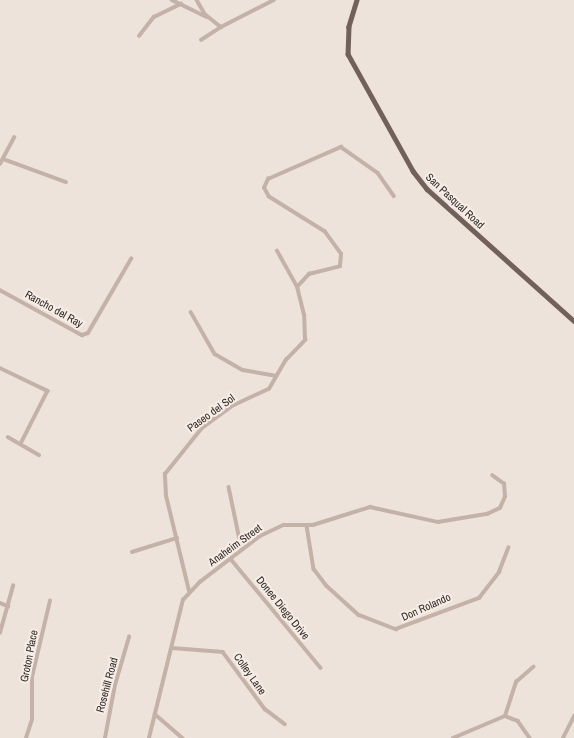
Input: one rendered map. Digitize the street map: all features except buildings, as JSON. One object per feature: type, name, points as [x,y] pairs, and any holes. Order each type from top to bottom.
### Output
[{"type":"main road","name":"San Pasqual Road","points":[[357,0],[349,27],[348,54],[413,171],[427,189],[574,321]]},
{"type":"street","points":[[172,0],[209,18],[221,27]]},
{"type":"street","points":[[197,0],[209,18]]},
{"type":"street","points":[[201,40],[221,27],[274,0]]},
{"type":"street","points":[[139,36],[154,17],[181,4]]},
{"type":"street","points":[[0,164],[14,138]]},
{"type":"street","points":[[297,287],[309,274],[340,266],[341,254],[325,232],[269,197],[264,188],[268,179],[341,147],[378,173],[394,196]]},
{"type":"street","points":[[3,159],[66,182]]},
{"type":"street","name":"Paseo del Sol","points":[[189,591],[164,474],[202,428],[234,405],[264,394],[306,333],[297,287],[277,251]]},
{"type":"street","name":"Rancho del Ray","points":[[0,290],[82,335],[88,333],[131,259]]},
{"type":"street","points":[[191,312],[215,354],[243,370],[276,376]]},
{"type":"street","points":[[0,368],[48,391],[22,444]]},
{"type":"street","points":[[8,437],[39,455]]},
{"type":"street","name":"Anaheim Street","points":[[189,591],[242,550],[278,526],[307,526],[370,507],[438,522],[487,514],[500,508],[506,490],[493,476]]},
{"type":"street","points":[[228,487],[242,550]]},
{"type":"street","name":"Don Rolando","points":[[307,526],[314,569],[327,586],[359,615],[396,629],[479,598],[499,572],[508,548]]},
{"type":"street","points":[[132,552],[177,538]]},
{"type":"street","name":"Donee Diego Drive","points":[[231,559],[321,668]]},
{"type":"street","points":[[0,633],[13,586]]},
{"type":"street","points":[[149,738],[172,648],[189,591]]},
{"type":"street","name":"Groton Place","points":[[26,738],[32,720],[34,665],[50,601]]},
{"type":"street","points":[[0,603],[8,606]]},
{"type":"street","name":"Rosehill Road","points":[[105,738],[115,685],[129,637]]},
{"type":"street","name":"Colley Lane","points":[[172,648],[223,652],[265,709],[286,724]]},
{"type":"street","points":[[505,716],[516,682],[533,667]]},
{"type":"street","points":[[155,714],[183,738]]},
{"type":"street","points":[[453,738],[505,716],[518,721],[530,738]]},
{"type":"street","points":[[563,738],[574,716]]}]
